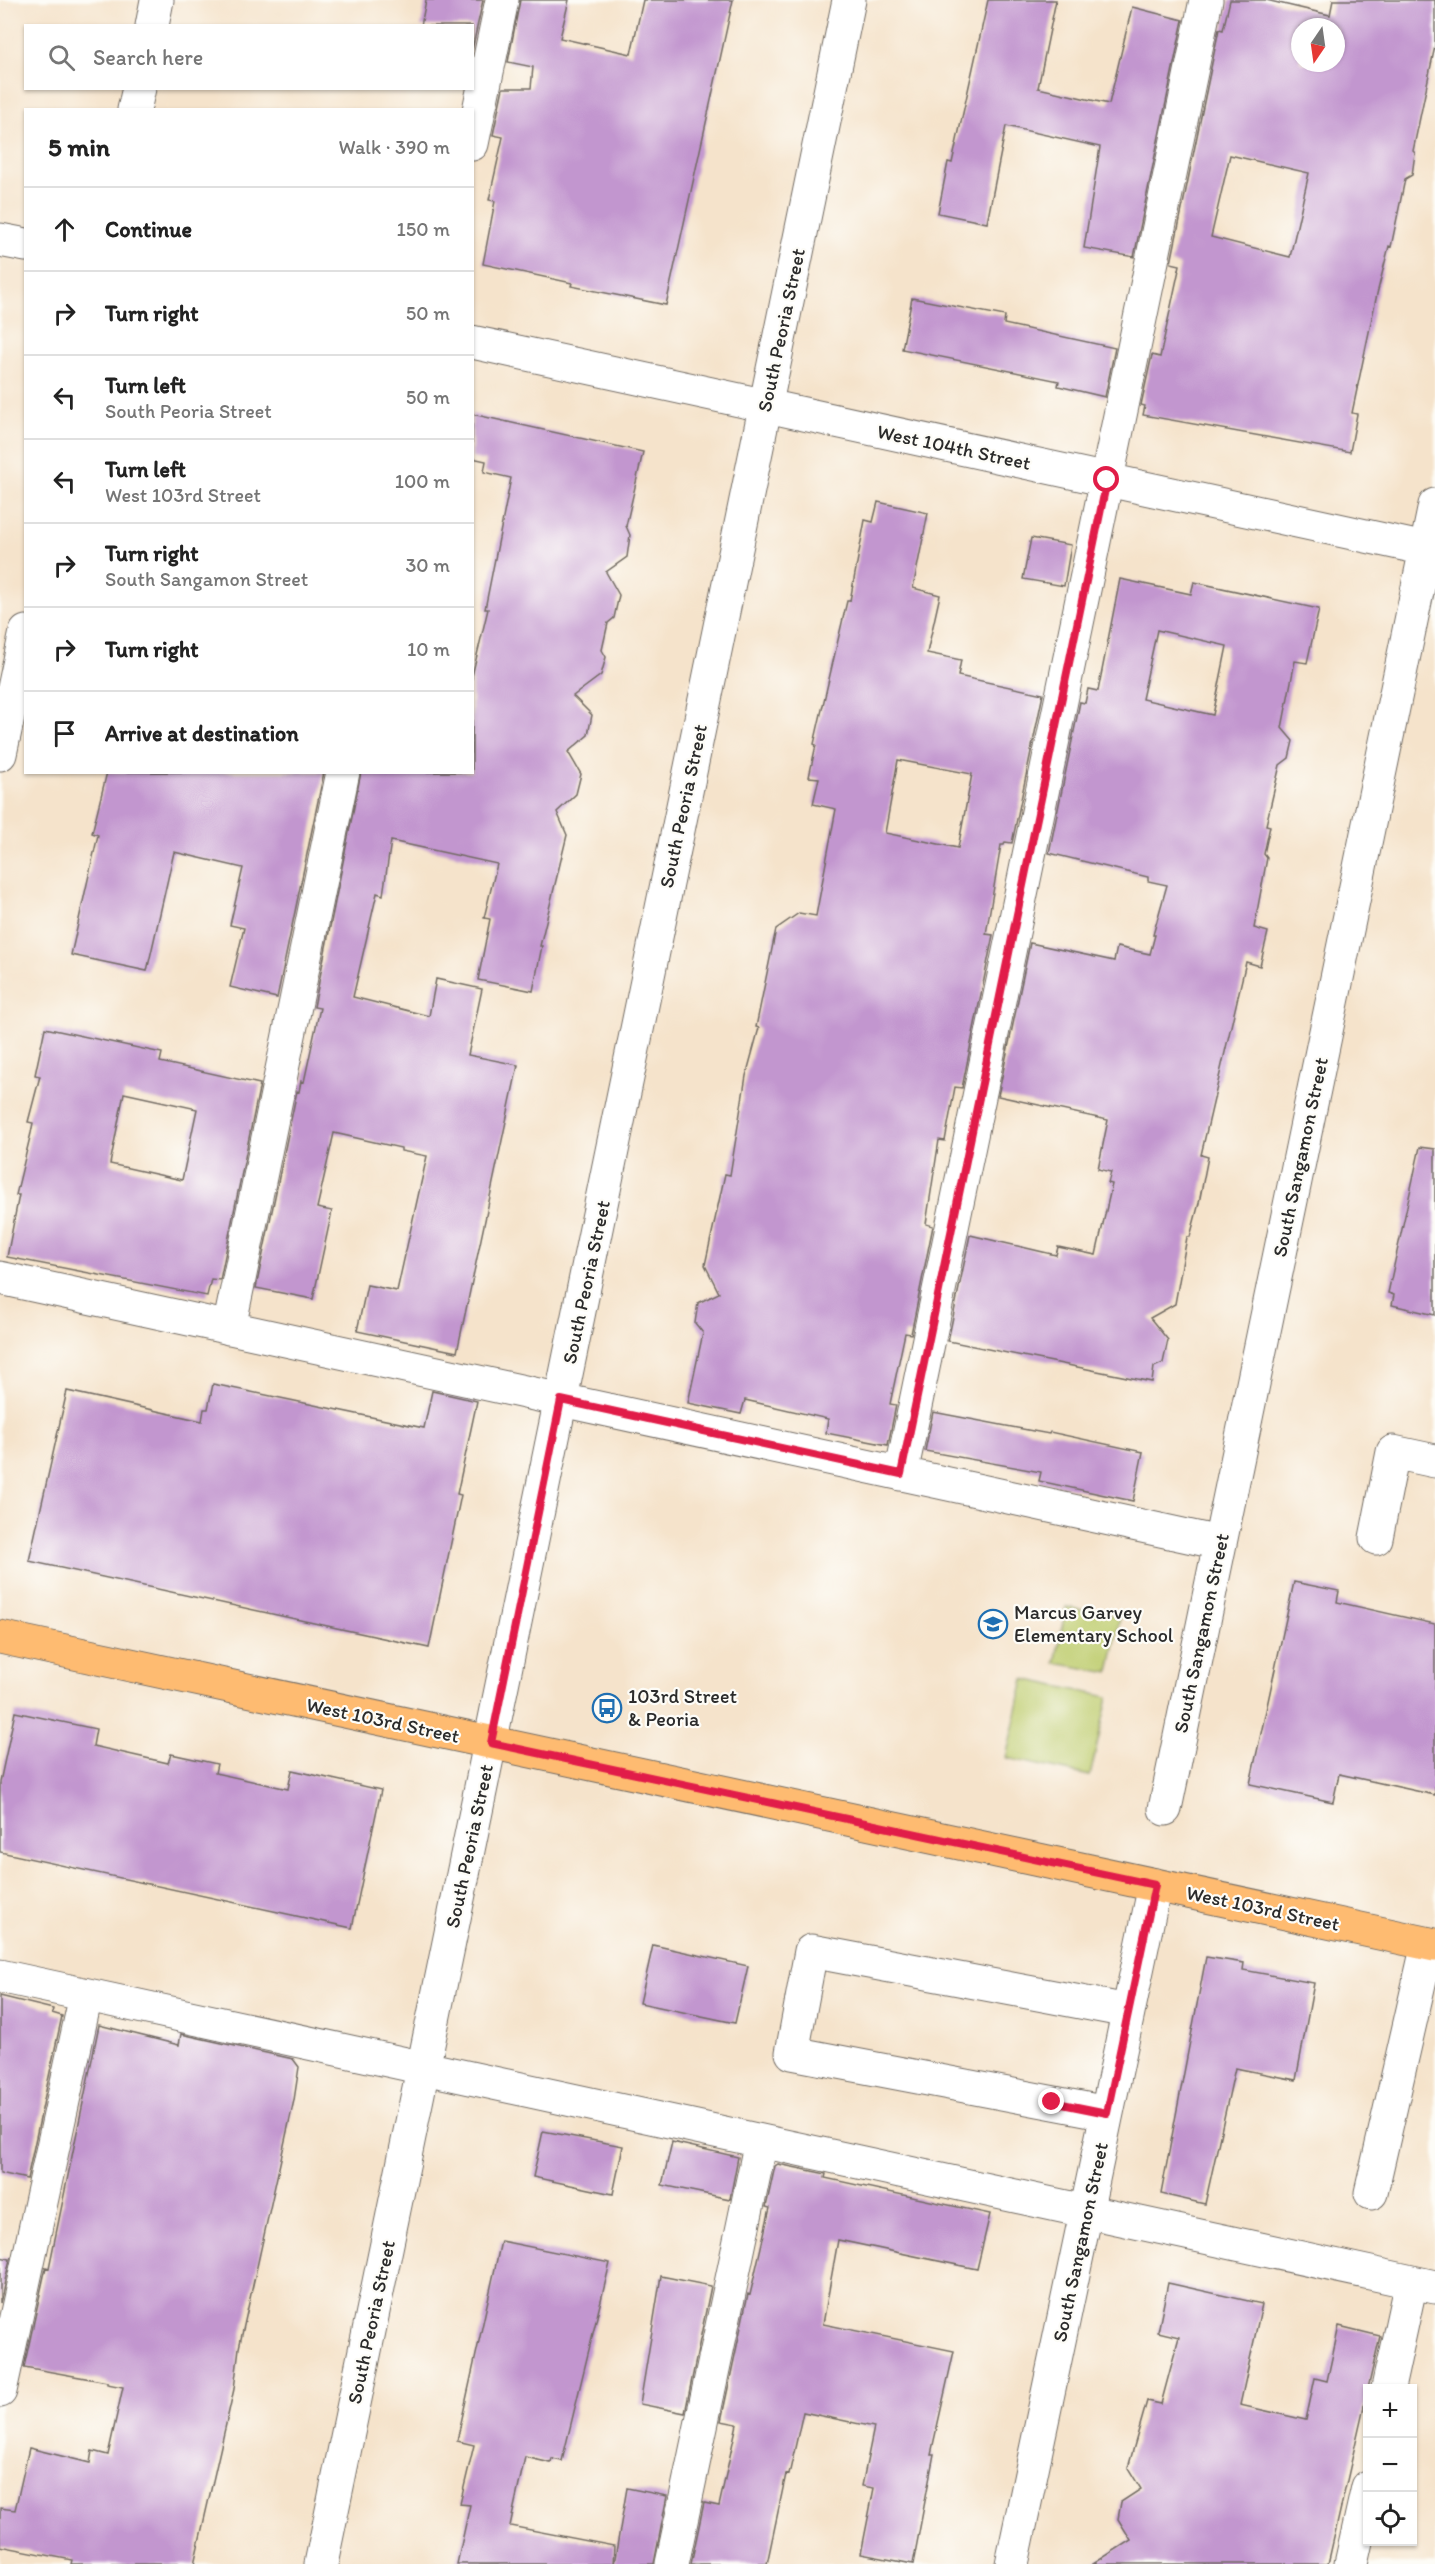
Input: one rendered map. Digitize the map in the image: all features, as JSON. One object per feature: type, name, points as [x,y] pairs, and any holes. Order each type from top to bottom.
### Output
[{"type":"main road","name":"West 103rd Street","points":[[0,1638],[1431,1945]]},
{"type":"street","points":[[152,24],[157,0]]},
{"type":"street","points":[[474,134],[502,0]]},
{"type":"street","name":"South Peoria Street","points":[[321,2564],[849,0]]},
{"type":"street","points":[[901,1474],[1206,0]]},
{"type":"street","points":[[134,108],[139,90]]},
{"type":"street","points":[[0,240],[24,245]]},
{"type":"street","name":"West 104th Street","points":[[474,342],[1430,550]]},
{"type":"street","name":"South Sangamon Street","points":[[1165,1809],[1430,550],[1435,505]]},
{"type":"street","points":[[0,754],[24,641]]},
{"type":"street","points":[[229,1328],[343,774]]},
{"type":"street","points":[[0,1278],[1220,1543]]},
{"type":"street","points":[[1376,1538],[1393,1452],[1435,1461]]},
{"type":"street","name":"South Sangamon Street","points":[[1012,2564],[1155,1885]]},
{"type":"street","points":[[1371,2193],[1431,1945]]},
{"type":"street","points":[[1107,2113],[792,2053],[811,1951],[1128,2012]]},
{"type":"street","points":[[0,1976],[1423,2285],[1389,2384]]},
{"type":"street","points":[[0,2391],[86,1995]]},
{"type":"street","points":[[672,2564],[760,2141]]},
{"type":"street","points":[[1351,2564],[1367,2492]]},
{"type":"green space","points":[[1066,1607],[1120,1617],[1109,1673],[1055,1663]]},
{"type":"green space","points":[[1024,1679],[1108,1697],[1090,1776],[1006,1758]]},
{"type":"building","points":[[426,0],[483,0],[474,41],[474,24],[421,24]]},
{"type":"building","points":[[520,0],[569,0],[560,38],[631,54],[643,0],[733,0],[666,305],[571,286],[572,283],[483,264],[495,201],[489,200],[503,137],[493,135],[503,88],[531,88],[533,67],[508,62]]},
{"type":"building","points":[[988,0],[1056,0],[1038,88],[1109,104],[1132,7],[1183,20],[1134,257],[1084,248],[1100,147],[1006,126],[987,223],[938,213],[948,162],[952,163]]},
{"type":"building","points":[[1230,0],[1266,0],[1330,15],[1333,0],[1435,0],[1435,46],[1413,151],[1415,153],[1412,175],[1405,179],[1391,247],[1389,246],[1377,294],[1352,413],[1357,414],[1350,452],[1143,415],[1145,406],[1141,405],[1152,355],[1160,357],[1180,265],[1171,263],[1219,29],[1223,30]],"holes":[[[1230,155],[1309,173],[1290,257],[1211,237]]]},
{"type":"building","points":[[912,298],[1005,316],[1004,324],[1115,348],[1105,397],[1058,386],[1059,381],[902,349]]},
{"type":"building","points":[[474,414],[643,452],[626,526],[630,535],[627,557],[606,572],[619,595],[614,618],[608,623],[602,650],[606,657],[601,675],[573,696],[592,715],[588,735],[568,752],[581,774],[576,794],[557,812],[567,835],[540,946],[542,946],[533,991],[478,980],[490,919],[484,918],[497,864],[391,841],[383,895],[377,893],[353,997],[429,1016],[436,979],[482,989],[468,1055],[518,1065],[457,1352],[357,1331],[367,1285],[397,1291],[427,1156],[334,1133],[317,1208],[332,1211],[313,1299],[256,1288],[297,1091],[299,1092],[301,1081],[304,1082],[320,1008],[314,1007],[361,774],[474,774],[474,668],[488,609],[485,609],[511,478],[484,472],[486,461],[474,458]]},
{"type":"building","points":[[878,502],[928,513],[913,588],[940,595],[927,653],[961,660],[958,676],[1043,694],[1012,843],[1005,842],[1001,845],[986,934],[993,935],[962,1088],[955,1087],[945,1141],[939,1140],[926,1224],[933,1226],[911,1334],[905,1333],[890,1404],[896,1405],[888,1445],[826,1433],[828,1419],[745,1400],[741,1414],[688,1403],[703,1333],[695,1323],[698,1303],[719,1293],[705,1265],[725,1174],[730,1175],[746,1076],[759,1028],[756,1027],[776,929],[799,913],[816,916],[836,809],[813,804],[819,778],[809,777],[816,745],[814,744],[847,601],[850,601],[865,520],[873,522]],"holes":[[[898,760],[972,774],[958,848],[885,833]]]},
{"type":"building","points":[[1031,538],[1071,545],[1064,586],[1023,579]]},
{"type":"building","points":[[1120,579],[1191,594],[1194,582],[1319,609],[1307,663],[1295,661],[1282,728],[1293,741],[1289,758],[1280,765],[1266,825],[1270,826],[1264,854],[1267,858],[1254,928],[1268,932],[1260,966],[1246,962],[1201,1155],[1208,1157],[1199,1203],[1190,1237],[1187,1237],[1175,1304],[1150,1318],[1168,1340],[1163,1363],[1154,1367],[1152,1382],[948,1341],[970,1235],[1056,1255],[1058,1247],[1096,1255],[1112,1184],[1108,1183],[1111,1172],[1098,1169],[1108,1120],[998,1096],[1030,943],[1114,961],[1117,947],[1150,954],[1155,935],[1153,935],[1167,885],[1148,881],[1148,877],[1049,853],[1080,702],[1085,703],[1088,689],[1098,691]],"holes":[[[1157,630],[1227,646],[1213,715],[1142,699]]]},
{"type":"building","points":[[107,774],[324,774],[277,998],[230,987],[244,928],[230,925],[243,868],[174,852],[147,971],[71,955],[98,835],[92,833]]},
{"type":"building","points":[[45,1028],[162,1053],[160,1062],[260,1084],[220,1280],[211,1279],[207,1296],[7,1257],[19,1195],[16,1195],[33,1123],[28,1122],[40,1076],[35,1075]],"holes":[[[124,1093],[197,1109],[182,1180],[110,1164]]]},
{"type":"building","points":[[1420,1147],[1435,1149],[1435,1315],[1392,1305],[1394,1295],[1388,1293]]},
{"type":"building","points":[[213,1384],[424,1428],[432,1391],[477,1401],[457,1494],[461,1495],[429,1648],[29,1561],[67,1391],[202,1421],[204,1409],[208,1409]]},
{"type":"building","points":[[933,1412],[1049,1434],[1050,1432],[1143,1452],[1133,1501],[1039,1481],[1041,1472],[925,1451]]},
{"type":"building","points":[[1294,1582],[1339,1591],[1337,1602],[1435,1624],[1435,1795],[1339,1774],[1333,1802],[1250,1784]]},
{"type":"building","points":[[15,1712],[96,1729],[93,1746],[168,1763],[171,1754],[217,1764],[215,1773],[288,1789],[292,1770],[381,1790],[352,1928],[0,1852],[0,1782]]},
{"type":"building","points":[[653,1945],[748,1966],[735,2023],[640,2003]]},
{"type":"building","points":[[1206,1957],[1244,1963],[1243,1970],[1314,1983],[1296,2080],[1235,2068],[1205,2204],[1161,2194]]},
{"type":"building","points":[[0,1996],[53,2009],[52,2013],[62,2016],[27,2179],[0,2173]]},
{"type":"building","points":[[99,2025],[179,2045],[181,2034],[293,2059],[299,2067],[294,2100],[239,2348],[234,2389],[194,2564],[71,2564],[72,2560],[0,2546],[0,2508],[15,2510],[29,2448],[90,2463],[92,2451],[108,2455],[123,2387],[24,2367],[46,2267],[49,2268]]},
{"type":"building","points":[[543,2131],[623,2146],[613,2194],[533,2177]]},
{"type":"building","points":[[672,2142],[738,2157],[730,2199],[662,2185]]},
{"type":"building","points":[[778,2164],[826,2174],[825,2178],[990,2214],[977,2269],[838,2240],[823,2324],[954,2351],[931,2454],[934,2454],[913,2564],[861,2554],[874,2488],[862,2486],[874,2427],[803,2412],[789,2475],[786,2474],[767,2564],[691,2564],[704,2503],[719,2506],[737,2424],[721,2421],[748,2294],[750,2295],[770,2208],[766,2207],[775,2166]]},
{"type":"building","points":[[501,2241],[610,2263],[562,2461],[552,2459],[551,2463],[525,2457],[510,2526],[614,2546],[613,2564],[457,2564],[470,2505],[460,2504],[474,2445],[457,2441]]},
{"type":"building","points":[[0,2257],[10,2259],[0,2303]]},
{"type":"building","points":[[661,2276],[711,2286],[685,2413],[640,2404]]},
{"type":"building","points":[[1168,2283],[1262,2304],[1240,2405],[1306,2420],[1315,2378],[1327,2381],[1339,2326],[1380,2336],[1369,2384],[1363,2384],[1363,2411],[1328,2564],[1093,2564],[1131,2540],[1118,2519],[1121,2502],[1141,2489],[1128,2468],[1147,2401],[1161,2404],[1179,2337],[1158,2332]]},
{"type":"building","points":[[627,2488],[667,2496],[654,2564],[614,2564]]},
{"type":"place","name":"Marcus Garvey Elementary School","points":[[993,1624]]},
{"type":"place","name":"103rd Street & Peoria","points":[[607,1708]]},
{"type":"route","points":[[1052,2102],[1107,2113],[1155,1885],[491,1743],[561,1400],[901,1474],[1107,480]]}]
